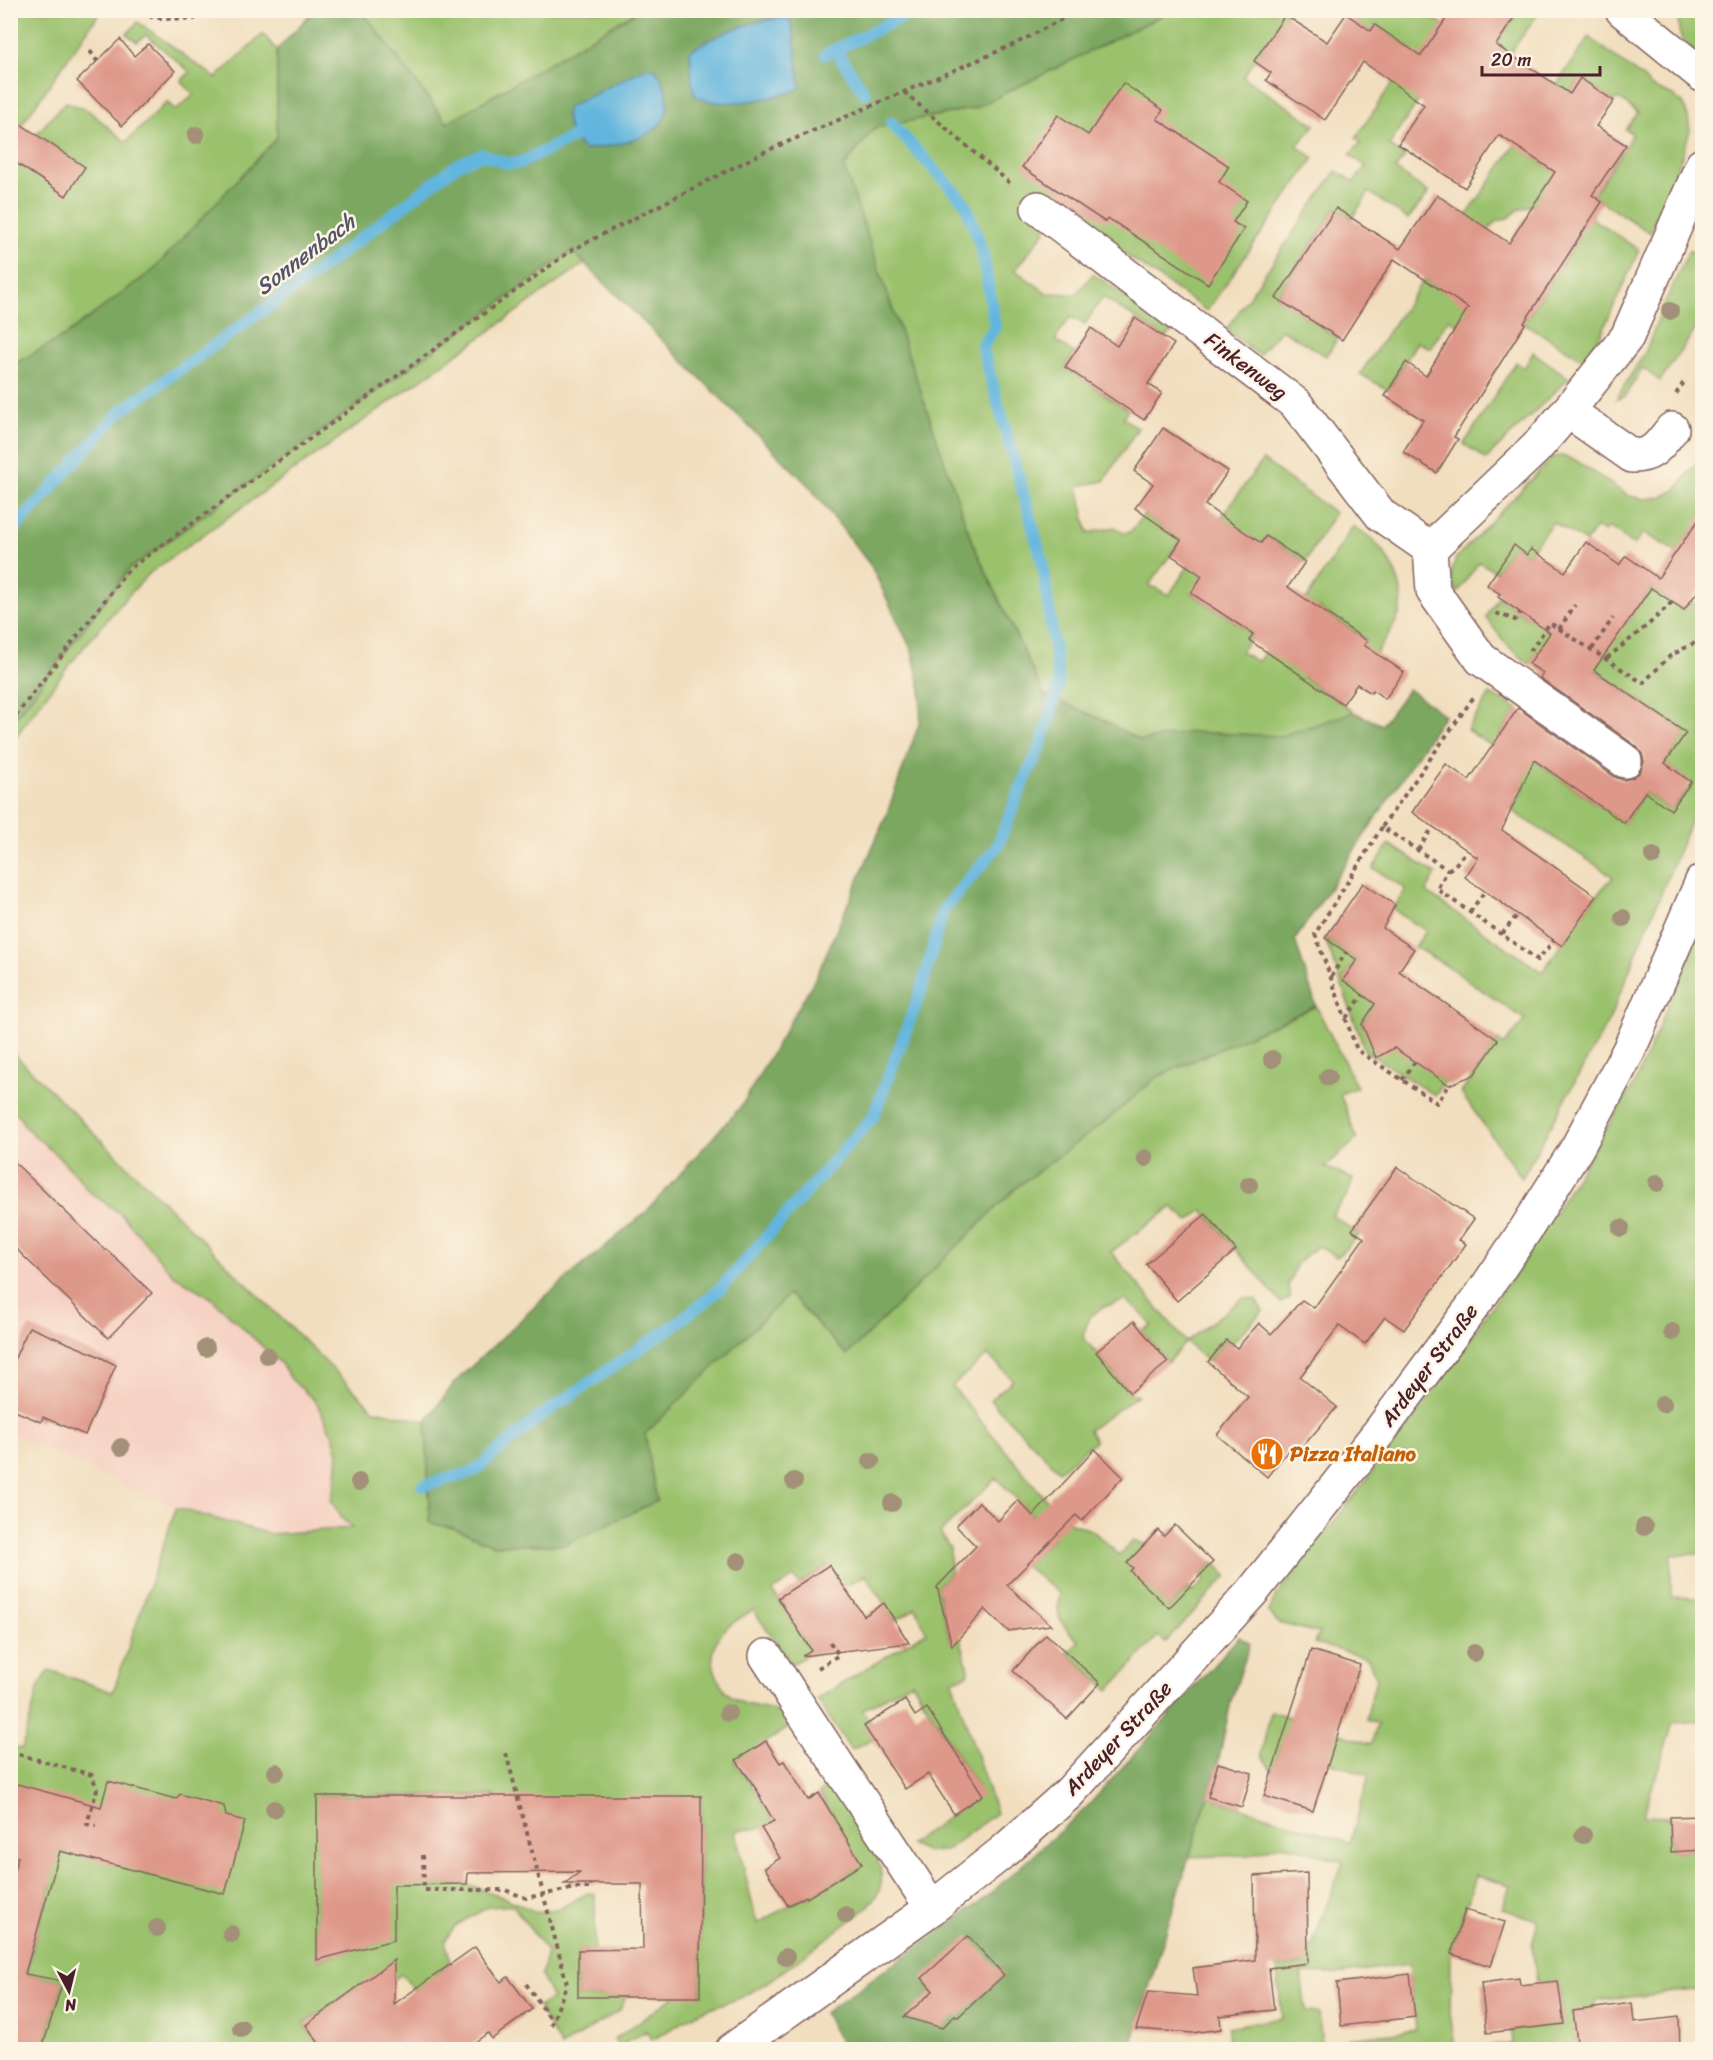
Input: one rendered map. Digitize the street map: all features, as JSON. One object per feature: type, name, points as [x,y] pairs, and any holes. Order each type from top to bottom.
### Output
[{"type":"main road","points":[[1622,10],[1702,75]]},
{"type":"main road","points":[[1625,761],[1481,659],[1433,591],[1430,549],[1536,448],[1627,337],[1702,165]]},
{"type":"main road","name":"Finkenweg","points":[[1038,208],[1296,404],[1381,515],[1430,549]]},
{"type":"main road","points":[[1568,411],[1632,456],[1644,456],[1655,450],[1672,429]]},
{"type":"main road","name":"Ardeyer Straße","points":[[738,2048],[932,1908],[1004,1851],[1069,1793],[1253,1591],[1380,1431],[1475,1304],[1531,1221],[1587,1129],[1629,1050],[1702,881]]},
{"type":"main road","points":[[766,1656],[932,1908]]},
{"type":"path","points":[[142,10],[153,18],[194,20],[204,10]]},
{"type":"path","points":[[10,723],[129,569],[572,250],[764,152],[1015,44],[1079,10]]},
{"type":"path","points":[[90,51],[97,61]]},
{"type":"path","points":[[904,92],[1038,208]]},
{"type":"path","points":[[1606,658],[1649,624],[1672,602]]},
{"type":"path","points":[[1559,629],[1575,604]]},
{"type":"path","points":[[1592,649],[1613,618]]},
{"type":"path","points":[[1449,1085],[1437,1103],[1357,1050],[1316,934],[1382,827],[1481,687],[1481,659],[1508,646],[1526,657],[1550,623],[1643,683],[1670,656],[1694,643],[1702,629]]},
{"type":"path","points":[[1382,827],[1448,870]]},
{"type":"path","points":[[1418,850],[1433,827]]},
{"type":"path","points":[[1467,850],[1448,870],[1437,889],[1538,960],[1554,940]]},
{"type":"path","points":[[1470,912],[1485,891]]},
{"type":"path","points":[[1502,934],[1518,914]]},
{"type":"path","points":[[1331,977],[1346,952]]},
{"type":"path","points":[[1346,1018],[1364,995]]},
{"type":"path","points":[[1370,1059],[1376,1058]]},
{"type":"path","points":[[1402,1080],[1415,1062]]},
{"type":"path","points":[[10,1752],[92,1775],[97,1790],[87,1824],[96,1826]]},
{"type":"path","points":[[506,1753],[567,1984],[550,2028]]},
{"type":"path","points":[[423,1855],[424,1890],[505,1890],[526,1898],[575,1888],[591,1888],[591,1884]]},
{"type":"path","points":[[526,1984],[552,2022]]},
{"type":"shaded area","points":[[10,1050],[374,1410],[426,1421],[430,1523],[271,1534],[176,1508],[11,1434]]},
{"type":"green space","points":[[314,10],[362,11],[447,123],[637,11],[1171,11],[975,108],[874,128],[844,167],[972,542],[1044,695],[1101,719],[1141,741],[1192,732],[1281,736],[1354,712],[1382,725],[1408,689],[1444,715],[1295,940],[1316,1006],[1157,1077],[1106,1121],[1017,1187],[847,1355],[789,1294],[645,1434],[657,1501],[564,1545],[493,1545],[453,1528],[430,1523],[426,1421],[455,1382],[547,1295],[645,1213],[742,1105],[817,975],[886,816],[920,721],[921,690],[912,651],[871,566],[809,486],[572,251],[129,569],[11,723],[11,366],[63,337],[152,271],[277,138],[277,50]]},
{"type":"green space","points":[[11,11],[101,11],[11,140]]},
{"type":"green space","points":[[362,11],[637,11],[447,123]]},
{"type":"green space","points":[[1171,11],[1289,11],[1243,77],[1315,125],[1297,146],[1314,158],[1207,311],[1043,197],[1045,231],[1015,270],[1047,293],[1076,294],[1093,274],[1175,329],[1165,338],[1103,297],[1085,324],[1070,317],[1055,340],[1074,353],[1065,367],[1128,410],[1123,418],[1138,428],[1104,481],[1078,486],[1088,533],[1115,527],[1123,533],[1131,532],[1144,514],[1181,540],[1149,585],[1169,595],[1263,460],[1335,513],[1305,562],[1266,536],[1249,562],[1191,593],[1253,634],[1241,652],[1258,662],[1281,629],[1289,627],[1353,526],[1372,539],[1391,564],[1399,584],[1401,605],[1394,625],[1375,655],[1363,646],[1367,640],[1319,608],[1298,637],[1303,677],[1354,712],[1281,736],[1192,732],[1141,741],[1101,719],[1044,695],[972,542],[844,167],[874,128],[975,108]]},
{"type":"green space","points":[[1338,11],[1434,11],[1430,16],[1490,54],[1516,15],[1510,11],[1540,11],[1486,87],[1439,70],[1389,145],[1405,157],[1395,169],[1429,193],[1408,219],[1369,192],[1352,218],[1336,208],[1276,297],[1338,338],[1326,356],[1281,329],[1259,355],[1226,330],[1336,171],[1354,182],[1366,166],[1350,155],[1361,142],[1356,138],[1413,51],[1375,25],[1372,32]]},
{"type":"green space","points":[[1679,11],[1702,11],[1702,51],[1688,48],[1681,38]]},
{"type":"green space","points":[[138,22],[216,78],[263,34],[277,50],[277,138],[152,271],[63,337],[11,366],[10,159],[85,167],[36,134],[66,102],[89,111],[126,142],[167,102],[175,110],[194,95],[181,81],[190,72],[146,35],[137,42],[127,34]]},
{"type":"green space","points":[[1589,37],[1650,86],[1683,103],[1690,131],[1650,233],[1593,196],[1633,134],[1625,129],[1638,113],[1618,98],[1614,101],[1580,78],[1529,154],[1570,183],[1575,207],[1639,250],[1603,330],[1585,361],[1524,323],[1580,236],[1533,205],[1496,222],[1481,239],[1437,259]]},
{"type":"green space","points":[[572,250],[585,263],[151,572],[95,633],[11,743],[11,723],[129,569]]},
{"type":"green space","points":[[1689,250],[1702,258],[1702,320],[1660,381],[1643,368],[1624,397],[1616,399],[1646,351]]},
{"type":"green space","points":[[1424,279],[1497,323],[1484,344],[1449,319],[1430,348],[1417,342],[1388,390],[1360,374]]},
{"type":"green space","points":[[1533,352],[1569,378],[1486,459],[1464,444],[1516,362],[1524,368]]},
{"type":"green space","points":[[1702,455],[1702,530],[1695,526],[1676,552],[1644,533],[1634,545],[1609,527],[1605,532],[1596,527],[1586,542],[1553,522],[1527,555],[1514,545],[1496,572],[1479,562],[1458,592],[1455,588],[1452,575],[1456,558],[1553,457],[1562,456],[1575,460],[1629,496],[1644,499],[1662,497],[1677,489]]},
{"type":"green space","points":[[1651,588],[1684,610],[1691,601],[1702,609],[1702,793],[1610,1018],[1522,1178],[1461,1093],[1498,1040],[1504,1045],[1525,1020],[1450,968],[1415,947],[1426,931],[1393,909],[1406,889],[1373,868],[1389,844],[1436,874],[1426,892],[1542,972],[1596,896],[1613,877],[1511,810],[1524,789],[1491,768],[1502,752],[1467,730],[1490,694],[1518,709],[1499,736],[1624,823],[1645,792],[1670,810],[1693,784],[1665,763],[1686,733],[1548,637],[1529,664],[1508,646],[1486,618],[1498,597],[1531,620],[1553,589],[1625,625]]},
{"type":"green space","points":[[1702,927],[1702,1554],[1671,1555],[1671,1597],[1702,1598],[1702,1721],[1673,1723],[1643,1816],[1670,1817],[1671,1852],[1702,1850],[1702,1989],[1596,2001],[1599,2036],[1576,2038],[1578,2049],[1489,2049],[1489,2047],[1512,2044],[1511,2030],[1564,2023],[1558,1981],[1537,1983],[1532,1946],[1538,1920],[1502,1909],[1510,1885],[1476,1876],[1451,1954],[1450,2013],[1455,2049],[1349,2049],[1349,2038],[1416,2030],[1409,1964],[1336,1974],[1301,1973],[1306,2012],[1319,2013],[1322,2049],[1229,2049],[1228,2027],[1282,2018],[1277,1967],[1305,1964],[1343,1862],[1283,1844],[1250,1855],[1189,1857],[1208,1797],[1350,1843],[1369,1775],[1280,1747],[1272,1772],[1261,1754],[1271,1711],[1371,1744],[1378,1724],[1366,1720],[1376,1679],[1368,1658],[1314,1643],[1319,1633],[1278,1623],[1269,1612],[1275,1598],[1422,1408],[1533,1247],[1634,1084]]},
{"type":"green space","points":[[1325,938],[1357,960],[1343,980],[1376,1004],[1362,1024],[1445,1082],[1435,1096],[1365,1051]]},
{"type":"green space","points":[[1316,1006],[1357,1087],[1340,1094],[1357,1139],[1325,1167],[1353,1179],[1348,1194],[1332,1215],[1359,1235],[1337,1257],[1318,1246],[1297,1263],[1288,1286],[1291,1297],[1281,1303],[1203,1210],[1189,1221],[1172,1207],[1111,1252],[1186,1342],[1168,1362],[1142,1331],[1152,1325],[1125,1300],[1104,1307],[1089,1317],[1083,1337],[1130,1393],[1137,1396],[1089,1430],[1095,1441],[1059,1471],[990,1400],[1013,1380],[988,1355],[952,1386],[1063,1520],[1093,1531],[1119,1555],[1133,1541],[1145,1544],[1151,1549],[1169,1608],[1189,1588],[1193,1592],[1205,1580],[1200,1575],[1214,1562],[1227,1576],[1166,1642],[1158,1636],[1109,1690],[1067,1653],[1079,1642],[1064,1626],[1059,1616],[1060,1594],[1025,1566],[1054,1537],[996,1478],[940,1533],[950,1548],[950,1573],[937,1587],[950,1640],[960,1636],[969,1674],[952,1681],[996,1813],[945,1851],[927,1852],[910,1844],[982,1794],[912,1682],[862,1710],[871,1722],[872,1739],[851,1750],[817,1699],[926,1632],[916,1608],[895,1621],[866,1575],[843,1587],[828,1565],[799,1584],[794,1577],[773,1591],[813,1652],[792,1664],[753,1610],[728,1626],[720,1635],[713,1657],[716,1674],[725,1690],[738,1701],[778,1712],[790,1727],[734,1762],[750,1782],[773,1822],[761,1828],[735,1831],[757,1924],[806,1896],[808,1898],[861,1864],[819,1793],[833,1784],[877,1858],[880,1867],[880,1888],[874,1900],[862,1912],[771,1980],[740,1998],[701,2011],[652,2040],[646,2031],[623,2044],[626,2049],[621,2049],[614,2040],[675,1996],[700,1996],[701,1796],[513,1859],[495,1795],[318,1796],[317,1960],[394,1939],[374,1863],[430,1884],[467,1884],[538,1913],[560,1908],[588,1893],[595,1894],[595,1950],[578,1950],[578,1997],[626,1997],[620,2010],[561,2047],[538,2007],[552,1999],[541,1975],[547,1952],[513,1905],[488,1907],[455,1926],[445,1941],[451,1962],[435,1974],[447,1993],[426,2007],[402,1974],[367,1999],[357,1987],[304,2024],[323,2049],[42,2049],[63,1981],[25,1974],[51,1884],[10,1873],[11,1746],[22,1749],[39,1686],[49,1670],[113,1692],[176,1508],[271,1534],[352,1528],[341,1517],[331,1500],[338,1453],[333,1436],[316,1402],[292,1380],[282,1365],[210,1297],[173,1275],[121,1214],[88,1191],[60,1158],[26,1128],[19,1116],[11,1109],[10,1050],[374,1410],[426,1421],[430,1523],[453,1528],[493,1545],[644,1434],[789,1294],[847,1355],[1017,1187],[1106,1121],[1157,1077]]},
{"type":"green space","points":[[1243,1298],[1255,1299],[1263,1311],[1231,1344],[1226,1340],[1208,1362],[1186,1342]]},
{"type":"green space","points":[[1239,1637],[1250,1644],[1231,1701],[1218,1763],[1130,2049],[854,2049],[843,2047],[824,2013],[982,1901],[1087,1807]]},
{"type":"water","points":[[778,18],[790,20],[799,89],[769,98],[734,103],[714,102],[695,96],[690,51],[732,30]]},
{"type":"water","points":[[648,67],[656,69],[666,90],[668,107],[663,120],[653,130],[639,138],[584,150],[573,135],[566,119],[568,107]]},
{"type":"building","points":[[1452,10],[1519,10],[1496,45],[1570,94],[1580,78],[1614,101],[1596,126],[1626,145],[1592,195],[1602,202],[1454,437],[1458,439],[1437,473],[1403,452],[1423,420],[1385,396],[1406,362],[1426,376],[1468,308],[1394,259],[1342,340],[1276,298],[1336,208],[1400,249],[1437,195],[1509,243],[1555,172],[1499,135],[1465,188],[1398,144],[1424,105],[1363,62],[1325,120],[1266,80],[1271,73],[1254,61],[1285,15],[1327,42],[1346,14],[1371,31],[1375,25],[1421,56]]},
{"type":"building","points":[[120,39],[134,56],[148,44],[175,71],[122,126],[77,81]]},
{"type":"building","points":[[1123,83],[1163,110],[1157,119],[1229,166],[1219,182],[1247,201],[1233,222],[1244,229],[1208,284],[1108,218],[1105,222],[1022,167],[1058,115],[1088,135]]},
{"type":"building","points":[[10,117],[85,167],[66,196],[10,159]]},
{"type":"building","points":[[1135,318],[1174,344],[1148,384],[1162,393],[1144,420],[1065,367],[1091,328],[1117,346]]},
{"type":"building","points":[[1163,428],[1228,471],[1205,505],[1261,543],[1266,536],[1305,562],[1288,587],[1367,641],[1364,645],[1404,672],[1385,699],[1373,690],[1371,693],[1357,684],[1343,704],[1249,640],[1253,634],[1191,593],[1202,576],[1171,555],[1181,540],[1135,508],[1153,484],[1134,471]]},
{"type":"building","points":[[1702,515],[1702,586],[1684,610],[1651,588],[1594,670],[1686,733],[1665,763],[1691,782],[1671,810],[1645,792],[1624,823],[1534,760],[1502,830],[1596,896],[1562,946],[1465,877],[1478,858],[1412,812],[1446,764],[1469,780],[1518,708],[1615,777],[1623,780],[1632,778],[1640,772],[1644,762],[1636,746],[1540,678],[1543,673],[1529,664],[1550,633],[1498,597],[1500,594],[1487,585],[1514,545],[1527,555],[1531,549],[1565,572],[1586,542],[1619,565],[1626,556],[1658,578]]},
{"type":"building","points":[[1363,883],[1395,905],[1383,928],[1414,949],[1399,971],[1498,1040],[1474,1075],[1449,1085],[1394,1048],[1376,1058],[1362,1024],[1375,1004],[1343,980],[1357,960],[1325,938]]},
{"type":"building","points":[[10,1158],[152,1293],[108,1338],[10,1243]]},
{"type":"building","points":[[1397,1167],[1474,1219],[1459,1240],[1466,1244],[1404,1330],[1385,1317],[1365,1344],[1339,1326],[1300,1377],[1337,1407],[1298,1452],[1291,1447],[1267,1477],[1217,1435],[1248,1397],[1208,1362],[1226,1340],[1237,1348],[1259,1323],[1271,1334],[1302,1300],[1314,1308],[1364,1238],[1352,1230]]},
{"type":"building","points":[[1206,1214],[1236,1250],[1177,1301],[1146,1264]]},
{"type":"building","points":[[1134,1321],[1168,1362],[1130,1393],[1096,1352]]},
{"type":"building","points":[[29,1327],[116,1365],[85,1435],[43,1417],[41,1422],[10,1409],[10,1369]]},
{"type":"building","points":[[1095,1449],[1123,1477],[1082,1521],[1076,1515],[1007,1585],[1051,1625],[1008,1631],[985,1609],[952,1646],[937,1587],[976,1546],[956,1526],[979,1502],[998,1521],[1018,1500],[1033,1516]]},
{"type":"building","points":[[1175,1525],[1213,1562],[1169,1608],[1130,1571],[1133,1568],[1127,1563],[1158,1530],[1164,1536]]},
{"type":"building","points":[[829,1565],[864,1616],[884,1603],[909,1643],[802,1656],[811,1650],[778,1598]]},
{"type":"building","points":[[1046,1634],[1100,1683],[1067,1719],[1013,1671]]},
{"type":"building","points":[[1311,1650],[1360,1665],[1313,1811],[1264,1796]]},
{"type":"building","points":[[905,1700],[915,1716],[927,1708],[983,1795],[954,1814],[928,1774],[905,1789],[864,1726]]},
{"type":"building","points":[[766,1741],[780,1763],[784,1761],[808,1800],[819,1793],[862,1864],[807,1898],[806,1896],[788,1906],[765,1868],[780,1858],[761,1828],[774,1821],[759,1796],[761,1796],[736,1760]]},
{"type":"building","points":[[1218,1763],[1252,1773],[1242,1807],[1208,1797]]},
{"type":"building","points":[[108,1781],[176,1799],[180,1794],[224,1806],[226,1816],[245,1821],[225,1894],[60,1851],[25,1974],[63,1981],[42,2049],[10,2049],[10,1884],[18,1857],[10,1855],[10,1782],[101,1807]]},
{"type":"building","points":[[317,1796],[701,1796],[700,1997],[578,1997],[578,1950],[643,1949],[642,1884],[564,1884],[580,1872],[468,1873],[467,1884],[394,1885],[394,1940],[317,1960]]},
{"type":"building","points":[[1702,1816],[1702,1850],[1671,1852],[1670,1817]]},
{"type":"building","points":[[1307,1873],[1308,1963],[1269,1968],[1274,2010],[1220,2016],[1221,2029],[1193,2033],[1136,2029],[1148,1992],[1197,1996],[1193,1968],[1255,1960],[1254,1876]]},
{"type":"building","points":[[1465,1910],[1505,1922],[1491,1966],[1451,1954]]},
{"type":"building","points":[[968,1936],[1004,1975],[958,2017],[955,2015],[942,2028],[904,2017],[933,1991],[922,1978]]},
{"type":"building","points":[[475,1947],[501,1982],[508,1977],[532,2009],[492,2039],[488,2033],[465,2049],[323,2049],[306,2025],[394,1960],[394,2004]]},
{"type":"building","points":[[1410,1974],[1415,2017],[1341,2026],[1337,1983]]},
{"type":"building","points":[[1519,1978],[1520,1985],[1558,1981],[1564,2024],[1487,2033],[1481,1983]]},
{"type":"building","points":[[1632,2003],[1634,2022],[1679,2017],[1680,2049],[1578,2049],[1573,2011]]},
{"type":"waterway","name":"Sonnenbach","points":[[826,54],[917,10]]},
{"type":"waterway","points":[[836,51],[865,93]]},
{"type":"waterway","points":[[422,1486],[473,1472],[542,1415],[676,1324],[720,1289],[873,1117],[921,991],[943,910],[997,847],[1041,746],[1059,683],[1042,560],[982,346],[995,327],[983,254],[966,204],[891,123]]},
{"type":"waterway","name":"Sonnenbach","points":[[10,534],[120,412],[313,275],[458,164],[482,154],[506,163],[520,163],[587,130]]},
{"type":"place","name":"Pizza Italiano","points":[[1267,1454]]}]
